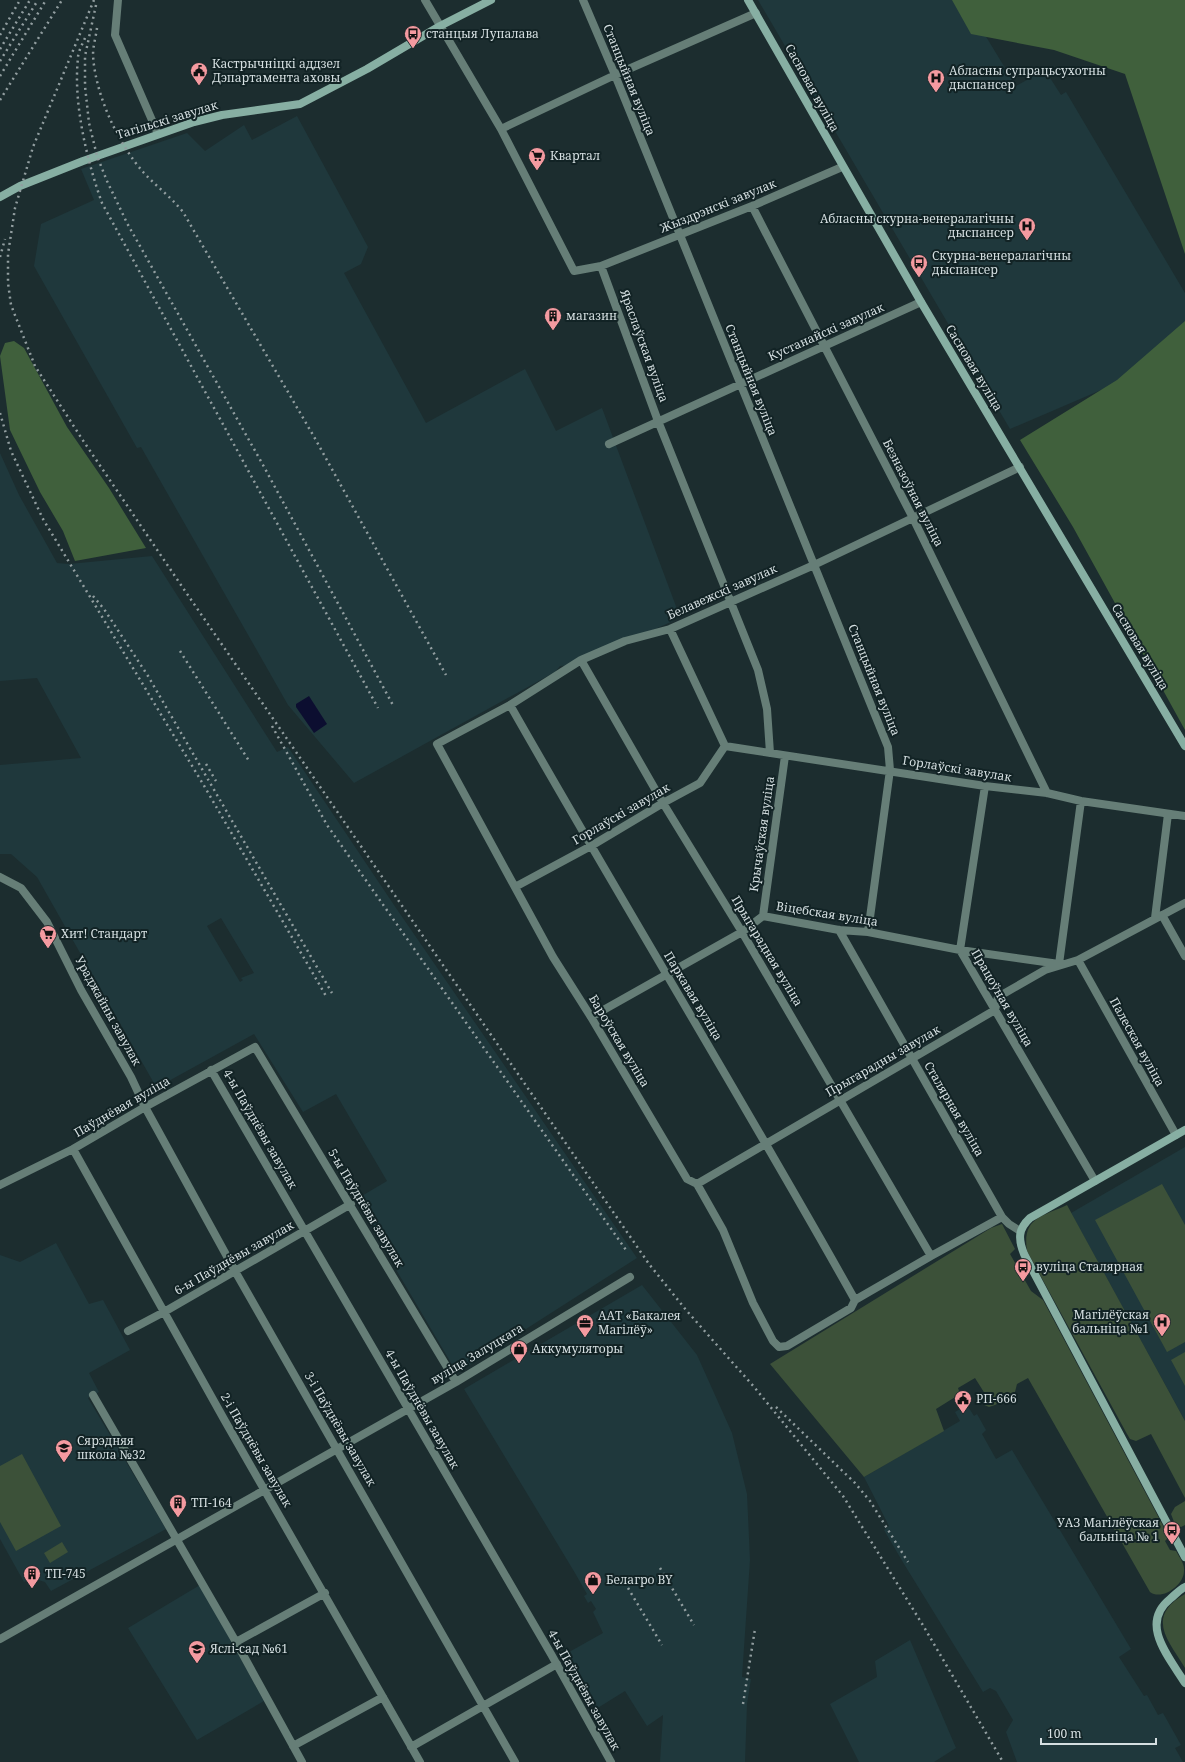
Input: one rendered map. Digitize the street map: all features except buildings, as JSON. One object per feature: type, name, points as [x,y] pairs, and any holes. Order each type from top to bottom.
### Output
[{"type":"main road","name":"Тагільскі завулак","points":[[0,197],[20,186],[158,134],[222,115],[300,104],[440,26],[491,0]]},
{"type":"main road","name":"Сасновая вуліца","points":[[748,0],[921,302],[1185,746]]},
{"type":"main road","points":[[1185,1130],[1030,1218],[1020,1231],[1020,1242],[1024,1254],[1185,1557]]},
{"type":"main road","points":[[1185,1587],[1163,1604],[1157,1619],[1156,1632],[1160,1642],[1185,1683]]},
{"type":"street","points":[[118,0],[115,35],[158,134]]},
{"type":"street","points":[[425,0],[501,129],[574,271],[601,266]]},
{"type":"street","name":"Станцыйная вуліца","points":[[583,0],[615,75],[888,747],[890,770]]},
{"type":"street","points":[[501,129],[615,75],[756,14]]},
{"type":"street","name":"Жыздрэнскі завулак","points":[[601,266],[752,206],[842,166]]},
{"type":"street","name":"Безназоўная вуліца","points":[[752,206],[913,518],[1048,793]]},
{"type":"street","name":"Яраслаўская вуліца","points":[[601,266],[658,421],[758,670],[768,709],[770,753]]},
{"type":"street","name":"Кустанайскі завулак","points":[[610,444],[921,302]]},
{"type":"street","name":"Белавежскі завулак","points":[[437,744],[510,705],[581,660],[625,641],[670,629],[814,565],[1020,467]]},
{"type":"street","points":[[670,629],[725,746]]},
{"type":"street","name":"Прыгарадная вуліца","points":[[581,660],[662,803],[742,932],[841,1099],[931,1256]]},
{"type":"street","name":"Паркавая вуліца","points":[[510,705],[666,976],[767,1142],[855,1300]]},
{"type":"street","name":"Бароўская вуліца","points":[[437,744],[553,957],[592,1017],[687,1179],[697,1184],[723,1230],[753,1303],[773,1341],[779,1348],[787,1346],[851,1308],[855,1300]]},
{"type":"street","name":"Горлаўскі завулак","points":[[515,887],[591,846],[662,803],[700,783],[725,746],[785,756],[890,770],[985,786],[1048,793],[1081,801],[1185,816]]},
{"type":"street","name":"Крычаўская вуліца","points":[[763,916],[785,756]]},
{"type":"street","points":[[868,932],[890,770]]},
{"type":"street","name":"Працоўная вуліца","points":[[985,786],[960,950],[1095,1181]]},
{"type":"street","points":[[1060,964],[1081,801]]},
{"type":"street","points":[[1168,814],[1158,917],[1185,956]]},
{"type":"street","name":"Ураджайны завулак","points":[[0,877],[21,888],[42,914],[81,990],[131,1077],[144,1107]]},
{"type":"street","points":[[995,1010],[998,997],[1045,970],[1060,964],[1078,960],[1185,903]]},
{"type":"street","name":"Віцебская вуліца","points":[[592,1017],[742,932],[763,916],[839,930],[868,932],[960,950],[1060,964]]},
{"type":"street","name":"Сталярная вуліца","points":[[839,930],[1002,1217],[1009,1224],[1020,1231]]},
{"type":"street","name":"Палеская вуліца","points":[[1078,960],[1176,1135]]},
{"type":"street","name":"Прыгарадны завулак","points":[[697,1184],[995,1010]]},
{"type":"street","name":"Паўднёвая вуліца","points":[[0,1185],[73,1149],[144,1107],[255,1047]]},
{"type":"street","name":"5-ы Паўднёвы завулак","points":[[255,1047],[351,1204],[456,1382]]},
{"type":"street","name":"4-ы Паўднёвы завулак","points":[[211,1070],[557,1664],[611,1762]]},
{"type":"street","name":"3-і Паўднёвы завулак","points":[[144,1107],[235,1271],[338,1449],[515,1762]]},
{"type":"street","name":"2-і Паўднёвы завулак","points":[[73,1149],[420,1762]]},
{"type":"street","name":"6-ы Паўднёвы завулак","points":[[128,1331],[164,1312],[351,1204]]},
{"type":"street","points":[[855,1300],[1002,1217]]},
{"type":"street","name":"вуліца Залуцкага","points":[[0,1639],[177,1540],[265,1488],[338,1449],[456,1382],[630,1277]]},
{"type":"street","points":[[93,1395],[236,1642],[302,1762]]},
{"type":"street","points":[[236,1642],[325,1593]]},
{"type":"street","points":[[411,1747],[557,1664]]},
{"type":"street","points":[[293,1746],[383,1697]]},
{"type":"shaded area","name":"Абласны скурна-венералагічны дыспансер","points":[[758,0],[1016,0],[982,30],[1016,86],[1045,70],[1061,95],[1066,92],[1185,293],[1185,354],[1010,429]]},
{"type":"shaded area","points":[[297,116],[368,247],[361,264],[344,273],[426,423],[525,369],[556,431],[602,408],[677,609],[673,621],[576,665],[560,666],[555,672],[354,783],[288,705],[141,447],[137,448],[34,266],[41,224],[94,200],[81,169],[187,133],[205,151],[244,125],[252,140]]},
{"type":"shaded area","points":[[0,453],[19,495],[57,563],[69,564],[152,556],[277,752],[288,747],[396,908],[637,1258],[457,1373],[355,1200],[387,1181],[336,1094],[303,1112],[254,1034],[165,1083],[164,1080],[155,1085],[37,877],[11,854],[0,854],[0,765],[81,758],[37,678],[0,681]],"holes":[[[221,918],[254,973],[241,978],[243,980],[240,982],[207,926]]]},
{"type":"shaded area","points":[[309,696],[327,724],[314,733],[296,707],[296,704]]},
{"type":"shaded area","name":"Магілёўская бальніца №1","points":[[1185,1147],[1185,1421],[1071,1213]]},
{"type":"shaded area","name":"Сярэдняя школа №32","points":[[56,1243],[89,1304],[103,1300],[130,1350],[89,1373],[99,1392],[88,1398],[166,1529],[51,1591],[45,1582],[32,1578],[24,1582],[0,1539],[0,1255],[20,1262]]},
{"type":"shaded area","points":[[642,1285],[697,1355],[732,1433],[747,1494],[750,1560],[742,1677],[751,1679],[747,1704],[745,1762],[660,1762],[663,1715],[647,1726],[625,1691],[596,1709],[578,1676],[575,1678],[562,1656],[603,1633],[593,1612],[596,1609],[591,1601],[588,1603],[584,1596],[587,1594],[575,1573],[464,1389]]},
{"type":"shaded area","points":[[967,1405],[974,1416],[977,1414],[986,1430],[982,1434],[996,1459],[1012,1450],[1131,1649],[1119,1657],[1144,1696],[1147,1695],[1158,1715],[1163,1713],[1181,1745],[1175,1748],[1183,1762],[1017,1762],[1006,1732],[1013,1720],[996,1691],[990,1688],[983,1692],[904,1564],[884,1530],[889,1526],[864,1477],[960,1421],[955,1412]]},
{"type":"shaded area","name":"Яслі-сад №61","points":[[200,1585],[264,1701],[197,1740],[128,1628]]},
{"type":"shaded area","points":[[910,1640],[956,1748],[934,1762],[859,1762],[830,1704],[877,1677],[875,1661]]},
{"type":"green space","points":[[952,0],[1185,0],[1185,254],[1125,74],[1054,50],[971,34]]},
{"type":"green space","points":[[1185,321],[1185,730],[1073,527],[1020,440],[1117,380]]},
{"type":"green space","points":[[14,341],[24,348],[67,427],[109,488],[146,548],[75,561],[63,531],[40,492],[10,430],[0,356],[5,343]]},
{"type":"green space","points":[[1162,1184],[1185,1225],[1185,1342],[1167,1352],[1095,1220]]},
{"type":"green space","points":[[1067,1205],[1185,1421],[1185,1498],[1151,1434],[1136,1441],[1130,1439],[1027,1251],[1027,1232],[1035,1220]]},
{"type":"green space","points":[[1002,1224],[1015,1249],[1010,1254],[1031,1291],[1043,1300],[1169,1537],[1165,1541],[1170,1550],[1176,1551],[1183,1563],[1183,1576],[1172,1590],[1166,1593],[1155,1594],[1150,1592],[1028,1378],[1017,1384],[1015,1392],[995,1405],[989,1407],[982,1404],[982,1401],[987,1397],[975,1378],[958,1388],[960,1394],[936,1409],[944,1431],[864,1477],[770,1364],[991,1228]]},
{"type":"green space","points":[[1185,1352],[1185,1386],[1171,1360]]},
{"type":"green space","points":[[22,1454],[61,1526],[16,1551],[0,1522],[0,1466]]},
{"type":"green space","points":[[1185,1501],[1185,1525],[1176,1527],[1171,1514],[1175,1507]]},
{"type":"green space","points":[[62,1542],[68,1552],[50,1563],[44,1553]]},
{"type":"green space","points":[[1185,1594],[1185,1668],[1167,1638],[1163,1620],[1166,1611],[1173,1603]]},
{"type":"railway","points":[[0,35],[20,0]]},
{"type":"railway","points":[[0,49],[30,0]]},
{"type":"railway","points":[[0,61],[38,0]]},
{"type":"railway","points":[[0,76],[46,0]]},
{"type":"railway","points":[[0,100],[62,0]]},
{"type":"railway","points":[[94,0],[33,147],[15,208],[8,254],[8,283],[11,305],[35,366],[82,439],[183,588],[649,1264],[686,1310],[755,1388],[843,1496],[924,1627],[1003,1762]]},
{"type":"railway","points":[[96,5],[85,56],[85,86],[89,123],[97,156],[107,181],[127,223],[263,465],[394,707]]},
{"type":"railway","points":[[97,28],[93,55],[98,86],[103,102],[125,148],[144,173],[183,212],[313,435],[446,675]]},
{"type":"railway","points":[[85,38],[79,51],[78,58],[77,75],[79,113],[86,151],[102,203],[378,708]]},
{"type":"railway","points":[[0,257],[5,239]]},
{"type":"railway","points":[[0,413],[11,451],[43,519],[203,784],[326,996]]},
{"type":"railway","points":[[93,596],[104,609],[148,676],[332,993]]},
{"type":"railway","points":[[180,651],[249,761]]},
{"type":"railway","points":[[272,726],[327,825],[626,1250]]},
{"type":"railway","points":[[206,764],[216,781]]},
{"type":"railway","points":[[776,1407],[855,1483],[870,1501],[908,1562]]},
{"type":"railway","points":[[660,1568],[694,1625]]},
{"type":"railway","points":[[628,1588],[662,1645]]},
{"type":"railway","points":[[743,1704],[755,1629]]},
{"type":"place","name":"станцыя Лупалава","points":[[413,49]]},
{"type":"place","name":"Кастрычніцкі аддзел Дэпартамента аховы","points":[[199,86]]},
{"type":"place","name":"Абласны супрацьсухотны дыспансер","points":[[936,93]]},
{"type":"place","name":"Квартал","points":[[537,171]]},
{"type":"place","name":"Абласны скурна-венералагічны дыспансер","points":[[1027,241]]},
{"type":"place","name":"Скурна-венералагічны дыспансер","points":[[919,278]]},
{"type":"place","name":"магазин","points":[[553,331]]},
{"type":"place","name":"Хит! Стандарт","points":[[48,949]]},
{"type":"place","name":"вуліца Сталярная","points":[[1023,1282]]},
{"type":"place","name":"Магілёўская бальніца №1","points":[[1162,1337]]},
{"type":"place","name":"ААТ «Бакалея Магілёў»","points":[[585,1338]]},
{"type":"place","name":"Аккумуляторы","points":[[519,1364]]},
{"type":"place","name":"РП-666","points":[[963,1414]]},
{"type":"place","name":"Сярэдняя школа №32","points":[[64,1463]]},
{"type":"place","name":"ТП-164","points":[[178,1518]]},
{"type":"place","name":"УАЗ Магілёўская бальніца № 1","points":[[1172,1545]]},
{"type":"place","name":"ТП-745","points":[[32,1589]]},
{"type":"place","name":"Белагро BY","points":[[593,1595]]},
{"type":"place","name":"Яслі-сад №61","points":[[197,1664]]}]
